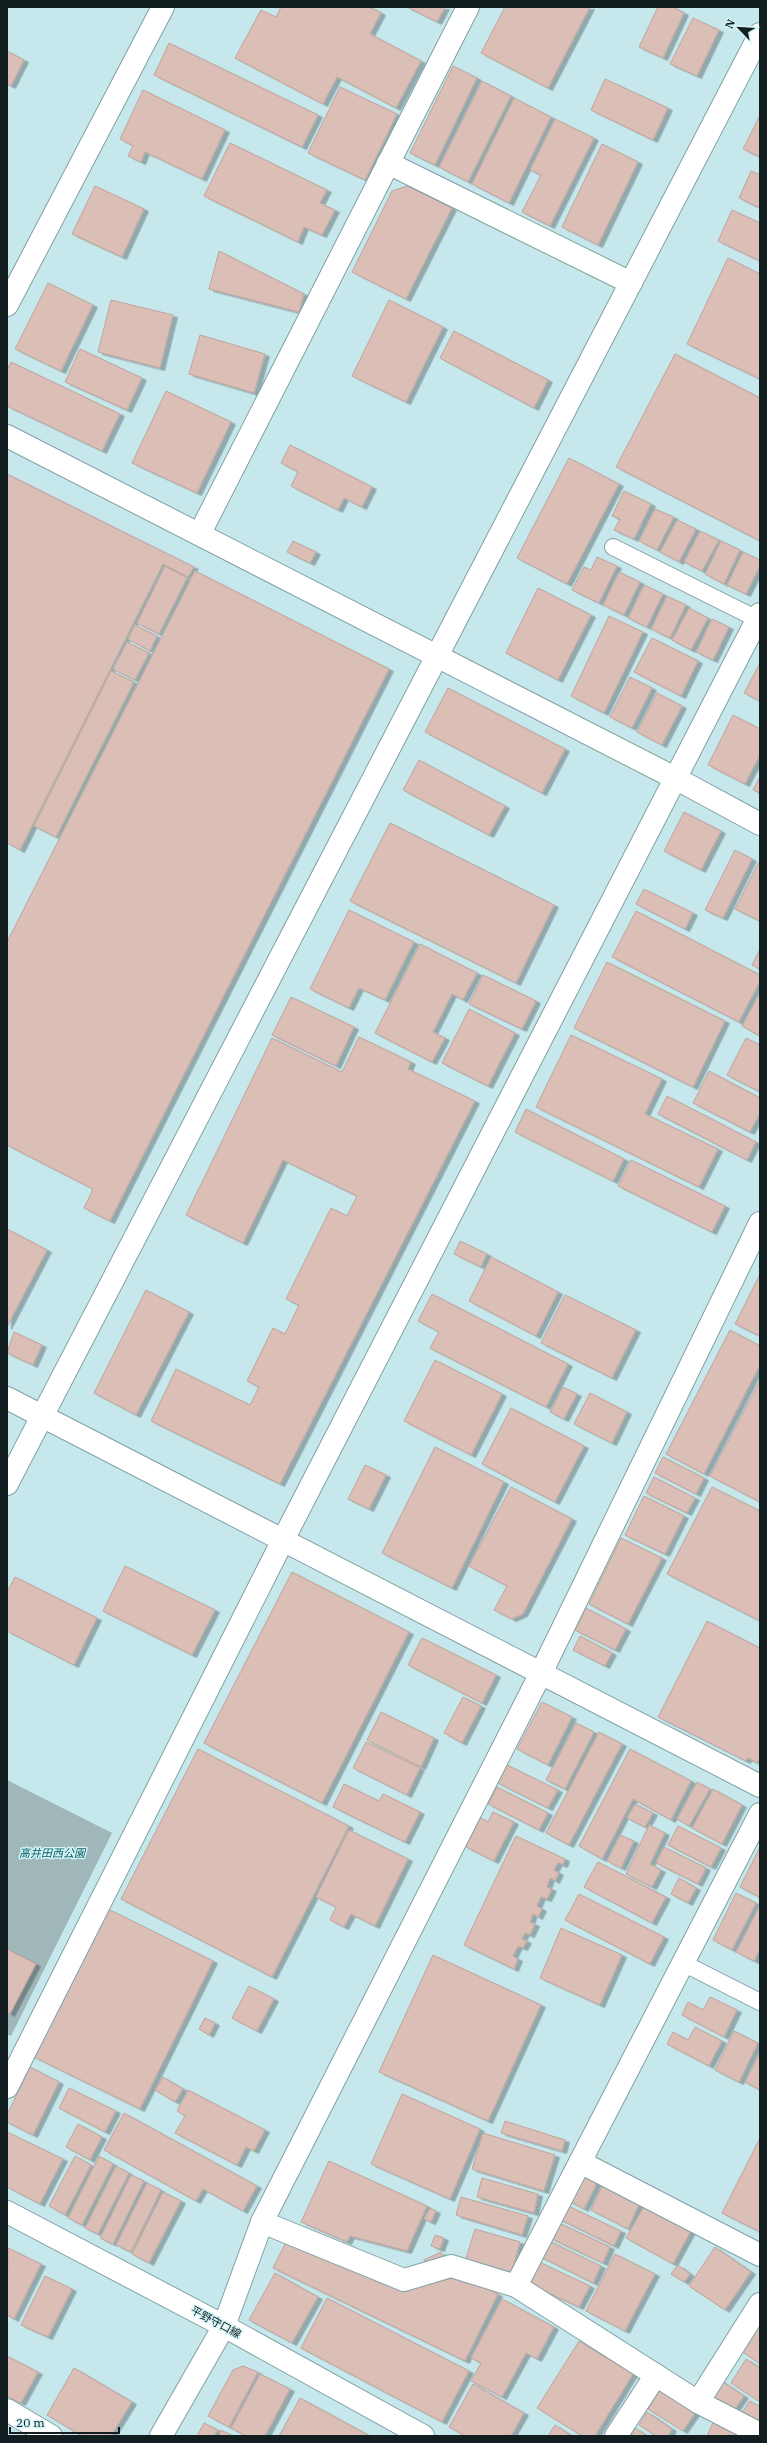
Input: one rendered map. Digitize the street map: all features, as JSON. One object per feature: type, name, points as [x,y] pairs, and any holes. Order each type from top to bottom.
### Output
[{"type":"street","points":[[7,305],[163,7]]},
{"type":"street","points":[[200,534],[468,7]]},
{"type":"street","points":[[7,1484],[41,1415],[438,656],[760,34]]},
{"type":"street","points":[[388,163],[631,283]]},
{"type":"street","points":[[7,436],[675,778],[760,824]]},
{"type":"street","points":[[7,2087],[283,1540],[759,616]]},
{"type":"street","points":[[161,2436],[224,2326],[262,2222],[541,1673],[760,1223]]},
{"type":"street","points":[[7,1398],[760,1786]]},
{"type":"street","points":[[516,2286],[760,1814]]},
{"type":"street","points":[[580,2162],[760,2255]]},
{"type":"street","name":"平野守口線","points":[[7,2212],[224,2326],[423,2436]]},
{"type":"street","points":[[262,2222],[404,2280],[451,2266],[516,2286],[698,2402],[760,2434]]},
{"type":"street","points":[[698,2402],[760,2304]]},
{"type":"street","points":[[616,2436],[656,2375]]},
{"type":"street","points":[[7,2410],[51,2436]]},
{"type":"lane","points":[[613,547],[759,616]]},
{"type":"lane","points":[[683,1963],[760,2002]]},
{"type":"green space","name":"高井田西公園","points":[[7,1780],[112,1833],[11,2036],[7,2034]]},
{"type":"building","points":[[281,7],[370,7],[381,13],[370,34],[421,61],[396,108],[337,77],[323,104],[235,58],[261,10],[276,17]]},
{"type":"building","points":[[407,7],[445,7],[437,22]]},
{"type":"building","points":[[505,7],[590,7],[548,88],[481,53]]},
{"type":"building","points":[[658,7],[673,7],[684,13],[663,58],[639,47]]},
{"type":"building","points":[[693,18],[719,30],[697,76],[670,64]]},
{"type":"building","points":[[169,43],[318,115],[302,147],[154,75]]},
{"type":"building","points":[[7,51],[24,60],[11,86],[7,84]]},
{"type":"building","points":[[453,66],[477,78],[435,165],[410,153]]},
{"type":"building","points":[[605,79],[668,108],[653,140],[591,110]]},
{"type":"building","points":[[482,81],[511,96],[468,182],[439,167]]},
{"type":"building","points":[[340,87],[397,114],[365,180],[308,153]]},
{"type":"building","points":[[143,90],[225,130],[202,179],[145,152],[141,162],[128,156],[133,146],[120,139]]},
{"type":"building","points":[[514,98],[551,117],[509,203],[472,184]]},
{"type":"building","points":[[760,115],[760,157],[743,149]]},
{"type":"building","points":[[555,119],[594,138],[550,226],[522,212],[541,175],[530,170]]},
{"type":"building","points":[[230,143],[327,190],[320,203],[335,210],[322,235],[304,227],[298,242],[204,196]]},
{"type":"building","points":[[602,144],[638,162],[598,245],[562,227]]},
{"type":"building","points":[[751,171],[760,175],[760,208],[739,198]]},
{"type":"building","points":[[95,186],[144,209],[122,257],[72,234]]},
{"type":"building","points":[[407,186],[452,208],[406,299],[352,272],[392,191]]},
{"type":"building","points":[[732,210],[760,223],[760,261],[718,241]]},
{"type":"building","points":[[219,251],[304,294],[299,312],[209,289]]},
{"type":"building","points":[[728,258],[760,274],[760,379],[687,344]]},
{"type":"building","points":[[48,283],[93,305],[61,371],[15,349]]},
{"type":"building","points":[[111,300],[173,315],[160,368],[98,352]]},
{"type":"building","points":[[389,300],[443,327],[406,402],[352,376]]},
{"type":"building","points":[[454,331],[548,380],[534,408],[440,358]]},
{"type":"building","points":[[200,335],[265,354],[254,393],[189,374]]},
{"type":"building","points":[[80,349],[142,378],[127,410],[65,382]]},
{"type":"building","points":[[675,354],[760,398],[760,541],[616,467]]},
{"type":"building","points":[[11,362],[120,414],[102,451],[7,406],[7,371]]},
{"type":"building","points":[[166,391],[231,422],[197,493],[132,463]]},
{"type":"building","points":[[290,445],[372,487],[362,507],[344,498],[338,510],[291,486],[298,472],[281,463]]},
{"type":"building","points":[[569,458],[619,484],[567,584],[517,558]]},
{"type":"building","points":[[7,474],[194,567],[188,577],[163,564],[20,850],[7,843]]},
{"type":"building","points":[[624,491],[651,504],[634,539],[614,530],[620,519],[612,516]]},
{"type":"building","points":[[655,509],[674,517],[657,550],[639,541]]},
{"type":"building","points":[[677,520],[696,529],[679,562],[660,552]]},
{"type":"building","points":[[700,531],[719,540],[702,571],[684,562]]},
{"type":"building","points":[[293,541],[316,552],[310,563],[287,552]]},
{"type":"building","points":[[721,541],[740,550],[724,584],[705,574]]},
{"type":"building","points":[[743,552],[760,560],[760,566],[746,594],[727,585]]},
{"type":"building","points":[[597,557],[617,566],[599,603],[572,590],[584,567],[591,570]]},
{"type":"building","points":[[165,566],[187,578],[159,634],[137,623]]},
{"type":"building","points":[[195,571],[389,669],[110,1221],[84,1208],[93,1189],[7,1145],[7,942]]},
{"type":"building","points":[[619,572],[640,582],[624,615],[603,605]]},
{"type":"building","points":[[644,585],[663,594],[647,627],[628,618]]},
{"type":"building","points":[[538,588],[591,615],[558,680],[506,653]]},
{"type":"building","points":[[667,596],[686,605],[670,638],[651,629]]},
{"type":"building","points":[[689,608],[708,618],[691,650],[672,640]]},
{"type":"building","points":[[609,616],[643,632],[604,713],[571,696]]},
{"type":"building","points":[[712,619],[729,627],[713,660],[696,652]]},
{"type":"building","points":[[135,625],[157,636],[150,651],[128,639]]},
{"type":"building","points":[[652,638],[698,661],[681,696],[634,672]]},
{"type":"building","points":[[127,642],[149,653],[135,680],[113,669]]},
{"type":"building","points":[[760,663],[760,701],[744,693]]},
{"type":"building","points":[[111,671],[134,682],[56,837],[34,826]]},
{"type":"building","points":[[630,677],[652,688],[632,728],[610,717]]},
{"type":"building","points":[[448,688],[565,749],[542,793],[425,732]]},
{"type":"building","points":[[657,693],[682,706],[662,745],[637,732]]},
{"type":"building","points":[[733,715],[760,729],[760,755],[745,784],[708,765]]},
{"type":"building","points":[[419,760],[505,806],[489,835],[403,790]]},
{"type":"building","points":[[760,777],[760,793],[753,790]]},
{"type":"building","points":[[684,812],[721,831],[701,870],[664,851]]},
{"type":"building","points":[[390,823],[554,905],[516,983],[350,901]]},
{"type":"building","points":[[735,850],[752,859],[723,918],[705,910]]},
{"type":"building","points":[[760,862],[760,921],[735,909]]},
{"type":"building","points":[[644,889],[693,913],[685,929],[636,904]]},
{"type":"building","points":[[349,910],[414,942],[385,1000],[359,988],[349,1008],[310,989]]},
{"type":"building","points":[[636,911],[760,975],[760,981],[739,1022],[612,957]]},
{"type":"building","points":[[420,944],[477,973],[463,1000],[452,994],[433,1032],[445,1038],[432,1062],[375,1033]]},
{"type":"building","points":[[760,949],[760,969],[752,965]]},
{"type":"building","points":[[607,962],[725,1021],[693,1087],[574,1028]]},
{"type":"building","points":[[483,975],[536,1001],[522,1029],[469,1004]]},
{"type":"building","points":[[760,992],[760,1036],[742,1026]]},
{"type":"building","points":[[291,997],[354,1027],[336,1066],[272,1035]]},
{"type":"building","points":[[469,1009],[515,1033],[488,1086],[442,1063]]},
{"type":"building","points":[[571,1035],[662,1079],[645,1114],[718,1149],[699,1187],[536,1107]]},
{"type":"building","points":[[359,1037],[411,1062],[408,1069],[475,1101],[280,1484],[151,1421],[176,1369],[250,1405],[259,1387],[247,1381],[273,1328],[285,1334],[299,1305],[286,1299],[331,1208],[347,1216],[357,1196],[283,1160],[243,1243],[186,1215],[272,1038],[342,1072]]},
{"type":"building","points":[[746,1038],[760,1045],[760,1092],[727,1075]]},
{"type":"building","points":[[709,1071],[760,1098],[760,1113],[750,1132],[693,1103]]},
{"type":"building","points":[[667,1096],[756,1142],[747,1160],[658,1114]]},
{"type":"building","points":[[526,1109],[624,1159],[613,1181],[515,1132]]},
{"type":"building","points":[[631,1160],[725,1206],[712,1232],[618,1186]]},
{"type":"building","points":[[7,1229],[47,1250],[7,1327]]},
{"type":"building","points":[[460,1241],[487,1254],[481,1267],[454,1254]]},
{"type":"building","points":[[491,1257],[558,1292],[536,1336],[469,1301]]},
{"type":"building","points":[[760,1274],[760,1336],[735,1324]]},
{"type":"building","points":[[146,1290],[189,1312],[136,1415],[94,1393]]},
{"type":"building","points":[[432,1294],[568,1364],[546,1407],[430,1348],[439,1332],[418,1321]]},
{"type":"building","points":[[565,1295],[636,1330],[612,1378],[541,1343]]},
{"type":"building","points":[[730,1330],[760,1346],[760,1365],[704,1474],[666,1454]]},
{"type":"building","points":[[14,1332],[42,1345],[33,1365],[7,1353]]},
{"type":"building","points":[[435,1360],[502,1394],[471,1455],[404,1421]]},
{"type":"building","points":[[760,1380],[760,1502],[710,1476]]},
{"type":"building","points":[[563,1387],[577,1394],[564,1419],[550,1412]]},
{"type":"building","points":[[590,1393],[627,1412],[612,1443],[574,1424]]},
{"type":"building","points":[[511,1408],[584,1446],[555,1502],[482,1464]]},
{"type":"building","points":[[435,1447],[504,1482],[452,1588],[382,1553]]},
{"type":"building","points":[[663,1457],[704,1478],[696,1494],[655,1473]]},
{"type":"building","points":[[365,1465],[386,1475],[369,1509],[348,1499]]},
{"type":"building","points":[[654,1477],[695,1498],[687,1513],[646,1493]]},
{"type":"building","points":[[511,1487],[572,1519],[523,1614],[512,1619],[494,1610],[507,1586],[469,1566]]},
{"type":"building","points":[[712,1487],[760,1511],[760,1621],[667,1574]]},
{"type":"building","points":[[644,1496],[684,1516],[665,1554],[625,1535]]},
{"type":"building","points":[[621,1538],[662,1558],[628,1624],[589,1604]]},
{"type":"building","points":[[125,1566],[215,1610],[192,1655],[103,1611]]},
{"type":"building","points":[[292,1572],[409,1632],[322,1803],[204,1743]]},
{"type":"building","points":[[15,1577],[97,1618],[74,1665],[7,1631],[7,1592]]},
{"type":"building","points":[[586,1608],[626,1629],[615,1650],[575,1630]]},
{"type":"building","points":[[707,1621],[760,1648],[760,1758],[757,1763],[748,1758],[746,1761],[658,1717]]},
{"type":"building","points":[[580,1636],[612,1653],[605,1666],[573,1650]]},
{"type":"building","points":[[422,1638],[496,1675],[482,1703],[408,1665]]},
{"type":"building","points":[[463,1697],[481,1706],[462,1743],[444,1733]]},
{"type":"building","points":[[542,1702],[572,1717],[548,1765],[517,1749]]},
{"type":"building","points":[[381,1712],[434,1738],[421,1767],[367,1740]]},
{"type":"building","points":[[576,1723],[594,1732],[565,1789],[546,1780]]},
{"type":"building","points":[[599,1732],[622,1744],[569,1845],[546,1833]]},
{"type":"building","points":[[366,1742],[420,1768],[407,1795],[353,1768]]},
{"type":"building","points":[[198,1749],[349,1826],[272,1977],[121,1899]]},
{"type":"building","points":[[630,1749],[691,1781],[671,1820],[633,1799],[602,1859],[579,1846]]},
{"type":"building","points":[[505,1764],[558,1790],[548,1808],[496,1782]]},
{"type":"building","points":[[697,1782],[710,1789],[689,1826],[677,1819]]},
{"type":"building","points":[[344,1784],[379,1801],[383,1794],[420,1812],[405,1842],[333,1807]]},
{"type":"building","points":[[497,1787],[548,1813],[539,1830],[488,1804]]},
{"type":"building","points":[[713,1789],[742,1805],[722,1844],[692,1828]]},
{"type":"building","points":[[635,1804],[653,1813],[645,1827],[627,1818]]},
{"type":"building","points":[[493,1812],[514,1822],[494,1861],[464,1846],[479,1817],[488,1822]]},
{"type":"building","points":[[649,1825],[665,1833],[650,1864],[661,1870],[652,1887],[626,1874]]},
{"type":"building","points":[[678,1826],[721,1848],[711,1867],[668,1845]]},
{"type":"building","points":[[349,1830],[408,1859],[375,1926],[351,1914],[344,1927],[330,1920],[336,1907],[316,1897]]},
{"type":"building","points":[[620,1835],[634,1841],[621,1868],[607,1861]]},
{"type":"building","points":[[516,1836],[565,1859],[563,1865],[558,1863],[554,1870],[559,1873],[555,1881],[550,1878],[547,1887],[552,1889],[547,1899],[541,1897],[537,1906],[542,1909],[538,1917],[533,1914],[530,1922],[535,1924],[530,1935],[525,1933],[522,1939],[527,1941],[523,1948],[518,1946],[513,1956],[518,1959],[514,1969],[464,1945]]},
{"type":"building","points":[[664,1847],[706,1868],[698,1884],[656,1863]]},
{"type":"building","points":[[760,1847],[760,1896],[759,1897],[740,1887]]},
{"type":"building","points":[[598,1862],[666,1897],[652,1923],[584,1887]]},
{"type":"building","points":[[679,1878],[696,1888],[688,1903],[671,1894]]},
{"type":"building","points":[[736,1893],[756,1903],[732,1950],[713,1940]]},
{"type":"building","points":[[579,1894],[664,1937],[650,1964],[565,1920]]},
{"type":"building","points":[[760,1905],[760,1949],[754,1961],[736,1952]]},
{"type":"building","points":[[108,1909],[213,1961],[140,2109],[34,2057]]},
{"type":"building","points":[[561,1928],[622,1955],[600,2005],[540,1978]]},
{"type":"building","points":[[7,1949],[36,1964],[10,2014],[7,2012]]},
{"type":"building","points":[[433,1955],[541,2005],[488,2121],[379,2072]]},
{"type":"building","points":[[249,1986],[274,1999],[257,2031],[232,2018]]},
{"type":"building","points":[[710,1997],[737,2010],[724,2037],[682,2015],[688,2002],[703,2010]]},
{"type":"building","points":[[205,2018],[215,2023],[209,2035],[199,2029]]},
{"type":"building","points":[[695,2027],[722,2041],[709,2066],[667,2044],[673,2032],[688,2040]]},
{"type":"building","points":[[734,2031],[758,2043],[739,2082],[715,2070]]},
{"type":"building","points":[[760,2052],[760,2090],[745,2082]]},
{"type":"building","points":[[30,2067],[59,2082],[33,2135],[7,2122],[7,2115]]},
{"type":"building","points":[[163,2077],[183,2089],[175,2102],[155,2090]]},
{"type":"building","points":[[69,2088],[116,2111],[105,2132],[59,2108]]},
{"type":"building","points":[[188,2090],[265,2130],[254,2151],[246,2147],[237,2165],[175,2133],[185,2116],[177,2111]]},
{"type":"building","points":[[402,2094],[480,2129],[450,2199],[371,2164]]},
{"type":"building","points":[[124,2113],[257,2186],[243,2211],[203,2189],[196,2201],[104,2150]]},
{"type":"building","points":[[505,2121],[565,2140],[562,2151],[501,2133]]},
{"type":"building","points":[[78,2124],[102,2137],[90,2160],[66,2147]]},
{"type":"building","points":[[7,2132],[63,2159],[40,2204],[7,2187]]},
{"type":"building","points":[[483,2133],[555,2155],[544,2191],[472,2169]]},
{"type":"building","points":[[760,2138],[760,2232],[722,2213]]},
{"type":"building","points":[[75,2156],[91,2165],[65,2215],[49,2206]]},
{"type":"building","points":[[99,2156],[113,2164],[82,2225],[68,2218]]},
{"type":"building","points":[[329,2161],[427,2206],[407,2251],[350,2236],[347,2242],[301,2222]]},
{"type":"building","points":[[116,2166],[129,2173],[98,2234],[85,2228]]},
{"type":"building","points":[[580,2173],[598,2181],[584,2209],[567,2200]]},
{"type":"building","points":[[131,2175],[144,2181],[113,2244],[100,2238]]},
{"type":"building","points":[[482,2178],[538,2194],[534,2213],[477,2197]]},
{"type":"building","points":[[147,2183],[161,2190],[131,2252],[116,2245]]},
{"type":"building","points":[[603,2184],[640,2202],[628,2229],[591,2210]]},
{"type":"building","points":[[163,2192],[181,2201],[149,2263],[132,2254]]},
{"type":"building","points":[[461,2197],[528,2216],[522,2235],[456,2215]]},
{"type":"building","points":[[646,2203],[692,2229],[673,2264],[626,2238]]},
{"type":"building","points":[[566,2205],[621,2231],[614,2246],[559,2219]]},
{"type":"building","points":[[430,2208],[436,2211],[431,2222],[424,2219]]},
{"type":"building","points":[[557,2222],[610,2247],[603,2263],[550,2238]]},
{"type":"building","points":[[475,2229],[520,2242],[511,2275],[465,2262]]},
{"type":"building","points":[[435,2235],[444,2238],[440,2249],[431,2246]]},
{"type":"building","points":[[287,2240],[402,2291],[460,2276],[498,2294],[465,2361],[273,2268]]},
{"type":"building","points":[[547,2240],[601,2266],[593,2283],[539,2256]]},
{"type":"building","points":[[715,2247],[751,2272],[725,2310],[689,2286]]},
{"type":"building","points":[[8,2248],[41,2264],[14,2319],[7,2315]]},
{"type":"building","points":[[441,2252],[444,2260],[427,2267],[424,2260]]},
{"type":"building","points":[[615,2254],[655,2274],[625,2331],[586,2311]]},
{"type":"building","points":[[537,2261],[590,2286],[579,2307],[527,2283]]},
{"type":"building","points":[[678,2265],[690,2274],[684,2282],[671,2274]]},
{"type":"building","points":[[275,2273],[318,2297],[292,2343],[249,2320]]},
{"type":"building","points":[[45,2276],[72,2289],[48,2337],[21,2325]]},
{"type":"building","points":[[327,2298],[469,2371],[442,2422],[301,2348]]},
{"type":"building","points":[[502,2299],[554,2327],[537,2359],[526,2353],[502,2397],[471,2381],[481,2363],[471,2358]]},
{"type":"building","points":[[760,2321],[760,2364],[740,2350]]},
{"type":"building","points":[[579,2341],[633,2374],[595,2436],[582,2436],[537,2408]]},
{"type":"building","points":[[7,2356],[38,2372],[21,2403],[7,2396]]},
{"type":"building","points":[[746,2359],[760,2368],[760,2402],[731,2383]]},
{"type":"building","points":[[243,2366],[258,2372],[229,2427],[208,2416],[233,2370]]},
{"type":"building","points":[[74,2368],[132,2402],[111,2436],[82,2436],[47,2415]]},
{"type":"building","points":[[260,2374],[290,2389],[265,2436],[246,2436],[231,2428]]},
{"type":"building","points":[[720,2380],[744,2396],[733,2412],[710,2397]]},
{"type":"building","points":[[473,2384],[524,2413],[511,2436],[465,2436],[449,2427]]},
{"type":"building","points":[[660,2390],[696,2412],[683,2431],[648,2409]]},
{"type":"building","points":[[300,2398],[370,2436],[279,2436]]},
{"type":"building","points":[[750,2401],[760,2407],[760,2428],[740,2415]]},
{"type":"building","points":[[647,2412],[672,2429],[668,2436],[656,2436],[639,2425]]},
{"type":"building","points":[[714,2420],[737,2431],[734,2436],[707,2436]]},
{"type":"building","points":[[204,2423],[218,2430],[214,2436],[197,2436]]},
{"type":"building","points":[[555,2425],[572,2436],[548,2436]]},
{"type":"building","points":[[635,2428],[647,2436],[630,2436]]},
{"type":"building","points":[[221,2430],[233,2436],[219,2436]]}]
